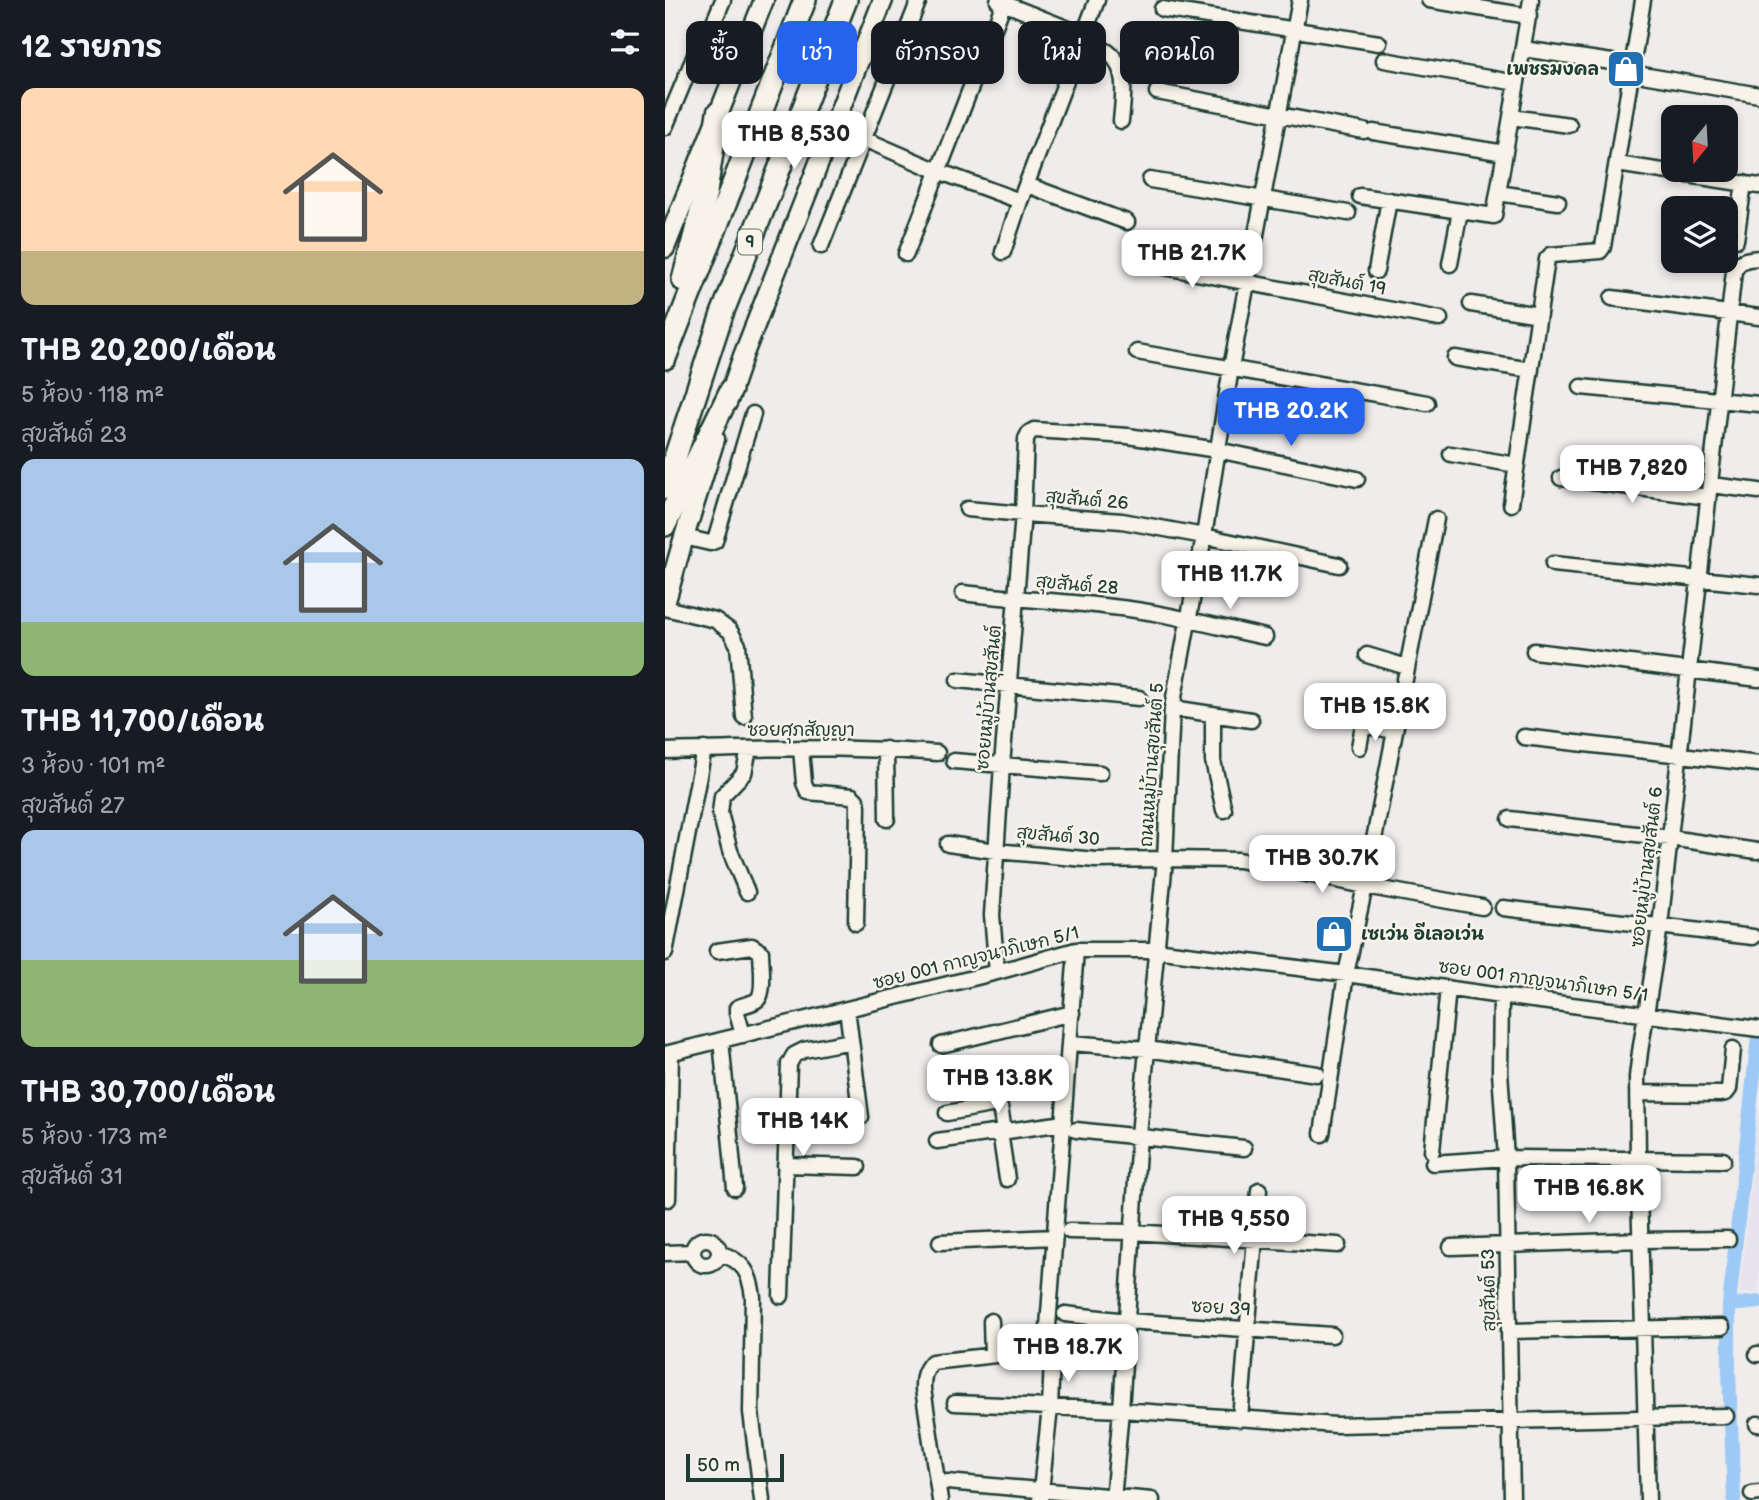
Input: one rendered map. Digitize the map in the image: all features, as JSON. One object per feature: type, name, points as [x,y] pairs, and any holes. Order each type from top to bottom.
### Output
[{"type":"highway","name":"9","points":[[667,353],[805,0]]},
{"type":"highway","name":"9","points":[[665,488],[722,314],[846,0]]},
{"type":"highway","points":[[667,353],[706,192],[718,113]]},
{"type":"highway","points":[[665,526],[730,390]]},
{"type":"main road","points":[[755,21],[764,0]]},
{"type":"main road","points":[[665,606],[730,390],[883,0]]},
{"type":"main road","points":[[665,248],[730,84]]},
{"type":"street","points":[[714,21],[723,0]]},
{"type":"street","points":[[821,246],[919,0]]},
{"type":"street","points":[[1089,21],[1097,0]]},
{"type":"street","name":"ถนนหมู่บ้านสุขสันต์ 5","points":[[1113,1498],[1139,1135],[1165,859],[1172,708],[1204,536],[1231,368],[1300,0]]},
{"type":"street","points":[[1429,0],[1529,16]]},
{"type":"street","points":[[1360,196],[1494,216],[1531,0]]},
{"type":"street","points":[[1511,504],[1547,259],[1549,256],[1602,250],[1643,0]]},
{"type":"street","points":[[906,254],[1001,1],[1045,21]]},
{"type":"street","points":[[1162,9],[1379,43]]},
{"type":"street","points":[[1523,49],[1612,62]]},
{"type":"street","points":[[1106,50],[1115,60],[1124,88],[1121,121]]},
{"type":"street","points":[[1384,60],[1517,83]]},
{"type":"street","points":[[1631,73],[1759,94]]},
{"type":"street","points":[[665,127],[686,77]]},
{"type":"street","points":[[1003,252],[1065,84]]},
{"type":"street","points":[[1157,92],[1369,132],[1505,153]]},
{"type":"street","points":[[1511,117],[1569,125]]},
{"type":"street","points":[[832,128],[1020,201]]},
{"type":"street","points":[[1617,164],[1752,184],[1738,233]]},
{"type":"street","points":[[1150,180],[1347,213]]},
{"type":"street","points":[[1027,185],[1127,222]]},
{"type":"street","points":[[1498,192],[1558,202]]},
{"type":"street","points":[[1376,271],[1389,200]]},
{"type":"street","points":[[1450,264],[1460,211]]},
{"type":"street","name":"ซอยหมู่บ้านสุขสันต์ 6","points":[[1648,1500],[1638,1158],[1640,1052],[1660,926],[1736,267],[1744,259],[1759,258]]},
{"type":"street","name":"สุขสันต์ 19","points":[[1144,263],[1440,319]]},
{"type":"street","points":[[1612,299],[1759,317]]},
{"type":"street","points":[[1471,304],[1539,315]]},
{"type":"street","points":[[1137,352],[1427,403]]},
{"type":"street","points":[[1455,358],[1531,370]]},
{"type":"street","points":[[1581,387],[1759,404]]},
{"type":"street","points":[[684,537],[710,543],[715,541],[753,414]]},
{"type":"street","name":"ซอยหมู่บ้านสุขสันต์","points":[[997,972],[992,915],[1017,599],[1026,439],[1034,430],[1128,436],[1217,450]]},
{"type":"street","points":[[1217,450],[1357,480]]},
{"type":"street","points":[[1451,454],[1517,465]]},
{"type":"street","points":[[1561,478],[1709,491],[1759,491]]},
{"type":"street","name":"สุขสันต์ 26","points":[[967,509],[1122,521],[1339,565]]},
{"type":"street","points":[[1322,1134],[1346,974],[1436,519]]},
{"type":"street","points":[[1553,564],[1759,585]]},
{"type":"street","name":"สุขสันต์ 28","points":[[963,593],[1114,607],[1265,636]]},
{"type":"street","points":[[665,606],[715,620],[730,631],[738,645],[744,717]]},
{"type":"street","points":[[1534,652],[1759,678]]},
{"type":"street","points":[[1367,655],[1407,667]]},
{"type":"street","points":[[958,680],[1139,698]]},
{"type":"street","points":[[1359,747],[1369,693]]},
{"type":"street","points":[[1172,708],[1251,720]]},
{"type":"street","points":[[1213,714],[1213,761],[1224,810]]},
{"type":"street","points":[[1363,725],[1395,731]]},
{"type":"street","points":[[1524,737],[1759,764]]},
{"type":"street","points":[[665,953],[704,749]]},
{"type":"street","points":[[747,892],[730,851],[720,813],[722,796],[744,773],[749,749]]},
{"type":"street","points":[[801,749],[803,783],[808,792],[852,796],[856,800],[856,923]]},
{"type":"street","points":[[887,749],[887,819]]},
{"type":"street","name":"ซอยศุภสัญญา","points":[[665,751],[887,749],[937,753]]},
{"type":"street","points":[[954,761],[1100,773]]},
{"type":"street","points":[[1510,819],[1757,851]]},
{"type":"street","name":"สุขสันต์ 30","points":[[948,844],[1096,860],[1239,860],[1482,907]]},
{"type":"street","points":[[1503,908],[1753,937]]},
{"type":"street","points":[[717,951],[752,946],[761,952],[760,997],[737,1009],[743,1035]]},
{"type":"street","points":[[940,1500],[923,1389],[925,1369],[932,1362],[1033,1350],[1041,1345],[1048,1327],[1062,1234],[1070,1127],[1070,1043],[1076,950]]},
{"type":"street","name":"ซอย 001 กาญจนาภิเษก 5/1","points":[[668,1054],[1076,950],[1155,950],[1754,1028]]},
{"type":"street","points":[[1448,988],[1432,1157],[1723,1160]]},
{"type":"street","name":"สุขสันต์ 53","points":[[1501,996],[1500,1072],[1506,1158],[1512,1500]]},
{"type":"street","points":[[847,1009],[860,1117]]},
{"type":"street","points":[[941,1045],[1072,1013]]},
{"type":"street","points":[[721,1040],[735,1188]]},
{"type":"street","points":[[781,1296],[789,1064],[794,1055],[804,1050],[851,1041]]},
{"type":"street","points":[[1070,1043],[1147,1049],[1317,1074]]},
{"type":"street","points":[[1638,1093],[1727,1093],[1733,1049]]},
{"type":"street","points":[[667,1199],[668,1054]]},
{"type":"street","points":[[947,1113],[996,1104],[1000,1107],[1007,1179]]},
{"type":"street","points":[[937,1141],[1002,1132],[1070,1127],[1244,1147]]},
{"type":"street","points":[[785,1165],[858,1167]]},
{"type":"street","points":[[1240,1419],[1259,1190]]},
{"type":"street","points":[[940,1242],[1132,1232],[1338,1245]]},
{"type":"street","points":[[1451,1247],[1728,1239]]},
{"type":"street","points":[[665,1253],[693,1252],[696,1261],[703,1265],[712,1264],[719,1253],[739,1262],[751,1281],[751,1412],[762,1500]]},
{"type":"street","name":"ซอย 39","points":[[1065,1314],[1126,1321],[1332,1335]]},
{"type":"street","points":[[991,1321],[992,1355]]},
{"type":"street","points":[[1509,1331],[1723,1327]]},
{"type":"street","points":[[1041,1495],[1052,1358]]},
{"type":"street","points":[[955,1403],[1121,1410],[1336,1425],[1726,1416]]},
{"type":"street","points":[[947,1482],[1041,1495],[1152,1500]]},
{"type":"shaded area","points":[[1759,1102],[1759,1292],[1740,1294]]},
{"type":"building","name":"เซเว่น อีเลอเว่น","points":[[1329,920],[1346,923],[1340,948],[1321,945]]},
{"type":"waterway","points":[[1734,1500],[1729,1305],[1759,1027]]},
{"type":"waterway","points":[[1729,1305],[1759,1302]]},
{"type":"place","name":"เพชรมงคล","points":[[1626,69]]},
{"type":"place","name":"เซเว่น อีเลอเว่น","points":[[1334,934]]}]
